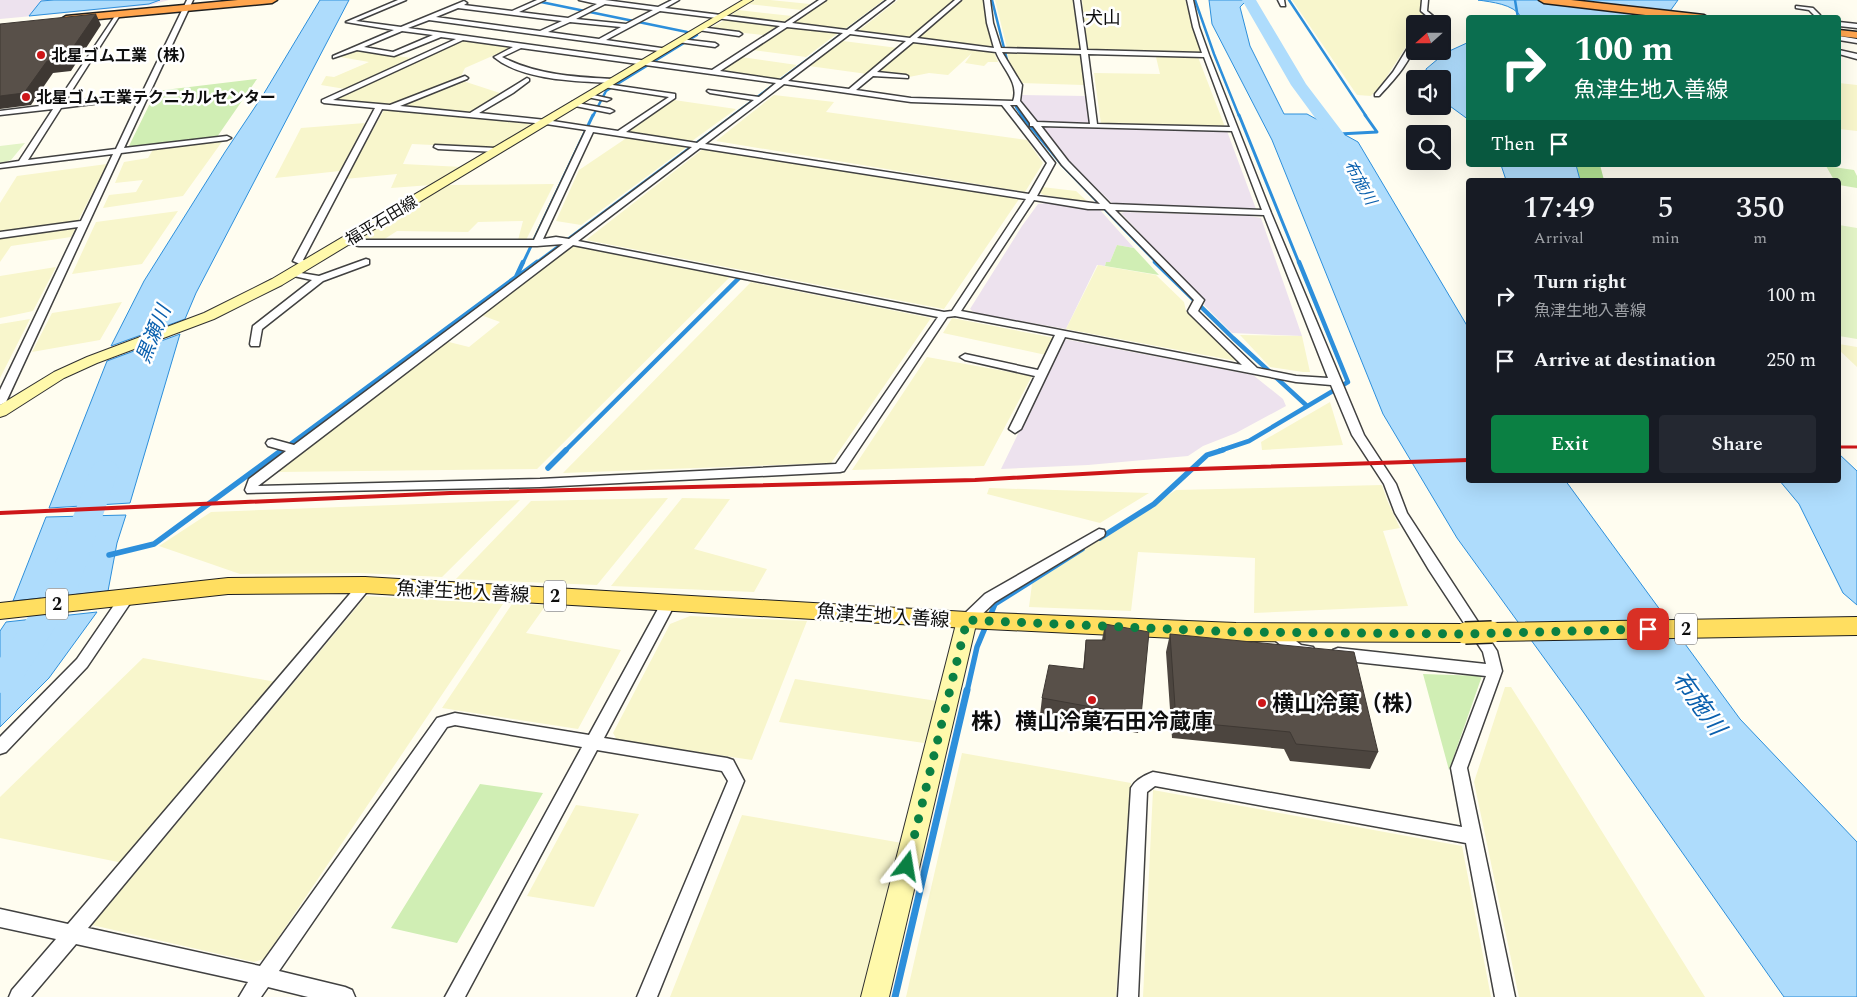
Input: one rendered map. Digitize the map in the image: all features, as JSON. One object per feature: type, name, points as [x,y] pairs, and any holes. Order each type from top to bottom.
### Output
[{"type":"highway","points":[[58,20],[117,15],[188,4],[272,0]]},
{"type":"highway","points":[[1544,0],[1677,15]]},
{"type":"highway","points":[[1841,33],[1857,35]]},
{"type":"main road","name":"福平石田線","points":[[2,406],[92,360],[209,316],[250,297],[749,0]]},
{"type":"main road","name":"魚津生地入善線","points":[[2,611],[228,586],[365,585],[967,620],[1276,633],[1465,634],[1857,626]]},
{"type":"main road","points":[[876,997],[967,620]]},
{"type":"street","points":[[403,0],[349,22],[911,100],[1018,103],[1064,163],[1199,300],[1193,311],[1253,369]]},
{"type":"street","points":[[335,57],[472,0]]},
{"type":"street","points":[[512,13],[542,0]]},
{"type":"street","points":[[582,0],[997,50],[1206,55]]},
{"type":"street","points":[[600,41],[676,0]]},
{"type":"street","points":[[713,73],[823,0]]},
{"type":"street","points":[[892,0],[253,482],[251,490],[540,483],[840,468],[1032,197],[1051,164],[1004,102]]},
{"type":"street","points":[[850,92],[958,0]]},
{"type":"street","points":[[987,0],[997,50],[1008,71],[1019,84],[1018,99],[1015,103]]},
{"type":"street","points":[[1077,0],[1094,126]]},
{"type":"street","points":[[1190,0],[1196,27],[1206,55],[1267,213],[1358,434],[1390,484],[1401,513],[1434,567],[1490,651],[1495,671],[1459,768],[1505,997]]},
{"type":"street","points":[[1425,0],[1424,11],[1429,15]]},
{"type":"street","points":[[606,2],[497,57],[513,67],[566,78],[673,95],[673,97],[620,132]]},
{"type":"street","points":[[2,406],[188,4]]},
{"type":"street","points":[[457,6],[625,26]]},
{"type":"street","points":[[1798,6],[1811,9],[1817,15]]},
{"type":"street","points":[[22,163],[117,15]]},
{"type":"street","points":[[430,18],[666,50]]},
{"type":"street","points":[[1841,24],[1857,26]]},
{"type":"street","points":[[700,29],[739,34]]},
{"type":"street","points":[[356,48],[394,54],[440,35]]},
{"type":"street","points":[[462,38],[324,102],[546,122],[591,128],[1032,197],[1109,207],[1267,213]]},
{"type":"street","points":[[1841,38],[1857,41]]},
{"type":"street","points":[[680,41],[715,45]]},
{"type":"street","points":[[1841,52],[1849,53],[1857,57]]},
{"type":"street","points":[[1377,94],[1396,73],[1406,56]]},
{"type":"street","points":[[871,74],[906,77]]},
{"type":"street","points":[[389,108],[465,78]]},
{"type":"street","points":[[471,115],[511,92],[527,80]]},
{"type":"street","points":[[710,91],[761,99]]},
{"type":"street","points":[[0,113],[146,96]]},
{"type":"street","points":[[589,96],[607,99]]},
{"type":"street","points":[[575,104],[610,111]]},
{"type":"street","points":[[307,264],[298,261],[379,107]]},
{"type":"street","points":[[1033,124],[1235,129]]},
{"type":"street","points":[[537,243],[591,128]]},
{"type":"street","points":[[0,166],[227,138]]},
{"type":"street","points":[[438,147],[496,150]]},
{"type":"street","points":[[0,235],[86,222]]},
{"type":"street","points":[[346,240],[368,244],[537,243],[556,240],[572,242],[1296,378],[1335,382]]},
{"type":"street","points":[[255,344],[257,328],[320,279],[366,262]]},
{"type":"street","points":[[292,273],[320,279]]},
{"type":"street","points":[[1015,429],[1062,334]]},
{"type":"street","points":[[965,358],[1042,374]]},
{"type":"street","points":[[272,443],[297,450]]},
{"type":"street","points":[[967,620],[990,598],[1099,532]]},
{"type":"street","points":[[19,997],[70,933],[365,585]]},
{"type":"street","points":[[0,747],[82,662],[119,597]]},
{"type":"street","points":[[455,997],[670,602]]},
{"type":"street","points":[[1276,633],[1297,650],[1495,671]]},
{"type":"street","points":[[249,997],[442,722],[455,718],[727,765],[736,781],[647,997]]},
{"type":"street","points":[[1128,997],[1139,788],[1153,779],[1473,836]]},
{"type":"street","points":[[0,918],[263,976],[345,997]]},
{"type":"shaded area","points":[[0,0],[169,0],[151,5],[0,19]]},
{"type":"shaded area","points":[[754,0],[810,4],[801,10],[748,4]]},
{"type":"shaded area","points":[[827,0],[884,0],[845,29],[793,23]]},
{"type":"shaded area","points":[[898,0],[954,0],[910,37],[858,31]]},
{"type":"shaded area","points":[[963,0],[983,0],[992,47],[918,38]]},
{"type":"shaded area","points":[[995,0],[1074,0],[1080,50],[1007,48]]},
{"type":"shaded area","points":[[1082,0],[1185,0],[1201,52],[1088,50]]},
{"type":"shaded area","points":[[1292,0],[1421,0],[1421,11],[1425,15],[1406,15],[1406,47],[1382,84],[1371,96],[1357,95]]},
{"type":"shaded area","points":[[738,10],[792,16],[784,22],[734,16],[732,14]]},
{"type":"shaded area","points":[[725,20],[778,26],[763,35],[708,29]]},
{"type":"shaded area","points":[[789,27],[838,33],[806,57],[753,50]]},
{"type":"shaded area","points":[[462,39],[513,47],[465,68],[460,78],[390,105],[331,101]]},
{"type":"shaded area","points":[[843,41],[898,48],[867,74],[809,66]]},
{"type":"shaded area","points":[[914,42],[994,52],[998,62],[988,62],[984,66],[965,63],[972,53],[948,75],[929,73],[909,77],[877,73]]},
{"type":"shaded area","points":[[356,50],[411,58],[345,89],[321,85],[326,76],[334,77],[369,62],[340,57]]},
{"type":"shaded area","points":[[1007,53],[1081,54],[1084,85],[1020,83],[1011,67]]},
{"type":"shaded area","points":[[741,57],[797,65],[778,79],[720,71]]},
{"type":"shaded area","points":[[1156,57],[1198,57],[1225,127],[1101,124],[1094,73],[1160,74]]},
{"type":"shaded area","points":[[463,81],[503,94],[469,113],[401,106]]},
{"type":"shaded area","points":[[1841,83],[1857,85],[1857,131],[1841,129]]},
{"type":"shaded area","points":[[774,95],[834,102],[826,112],[1027,140],[1043,163],[1025,192],[716,141]]},
{"type":"shaded area","points":[[1021,95],[1086,96],[1090,124],[1034,123],[1022,107]]},
{"type":"shaded area","points":[[674,100],[736,109],[692,141],[627,132]]},
{"type":"shaded area","points":[[384,110],[533,122],[493,148],[412,144],[403,164],[462,167],[431,185],[391,188],[397,174],[345,179]]},
{"type":"shaded area","points":[[365,123],[340,171],[275,178],[301,128]]},
{"type":"shaded area","points":[[1038,126],[1227,131],[1256,209],[1113,204],[1069,162]]},
{"type":"shaded area","points":[[628,137],[688,146],[581,225],[556,221],[579,170]]},
{"type":"shaded area","points":[[224,139],[183,196],[103,208],[109,195],[136,192],[143,180],[115,183],[124,162],[148,158],[154,148]]},
{"type":"shaded area","points":[[703,149],[1019,199],[944,309],[586,240]]},
{"type":"shaded area","points":[[107,164],[78,221],[0,233],[0,203],[17,176]]},
{"type":"shaded area","points":[[554,184],[526,240],[518,240],[523,221],[478,222],[468,232],[397,231],[383,240],[358,240],[446,185]]},
{"type":"shaded area","points":[[1042,187],[1076,191],[1088,202],[1044,195],[1040,193]]},
{"type":"shaded area","points":[[1046,203],[1100,210],[1134,248],[1117,245],[1110,262],[1106,262],[1105,266],[1097,265],[1066,329],[975,313],[970,309],[1022,226],[1038,204]]},
{"type":"shaded area","points":[[178,211],[142,264],[72,274],[96,222]]},
{"type":"shaded area","points":[[1121,213],[1250,216],[1261,218],[1302,336],[1232,333],[1204,305],[1205,302]]},
{"type":"shaded area","points":[[77,226],[71,237],[11,246],[0,262],[0,236]]},
{"type":"shaded area","points":[[574,245],[731,276],[537,469],[278,472],[445,341],[469,347],[500,322],[478,314]]},
{"type":"shaded area","points":[[1098,265],[1156,275],[1184,302],[1186,311],[1237,361],[1066,329]]},
{"type":"shaded area","points":[[56,267],[33,311],[0,318],[0,276]]},
{"type":"shaded area","points":[[751,282],[931,318],[831,463],[563,473]]},
{"type":"shaded area","points":[[122,302],[100,340],[32,352],[52,313]]},
{"type":"shaded area","points":[[952,318],[1055,338],[1046,355],[943,333]]},
{"type":"shaded area","points":[[30,319],[0,378],[0,324]]},
{"type":"shaded area","points":[[1240,335],[1302,336],[1310,372],[1270,367]]},
{"type":"shaded area","points":[[1064,339],[1253,375],[1283,399],[1286,406],[1236,433],[1203,446],[1188,456],[1088,465],[1001,469]]},
{"type":"shaded area","points":[[1841,344],[1857,347],[1857,367],[1841,352]]},
{"type":"shaded area","points":[[927,357],[1032,376],[984,466],[852,470]]},
{"type":"shaded area","points":[[1330,402],[1343,445],[1262,450],[1261,442]]},
{"type":"shaded area","points":[[1382,485],[1400,528],[1383,531],[1408,606],[1254,613],[1255,558],[1138,552],[1131,611],[1029,607],[1032,584],[1176,490]]},
{"type":"shaded area","points":[[989,488],[1149,493],[1100,523],[987,494]]},
{"type":"shaded area","points":[[668,498],[597,585],[456,579],[531,501]]},
{"type":"shaded area","points":[[682,498],[730,499],[694,549],[767,569],[754,592],[611,586]]},
{"type":"shaded area","points":[[520,500],[442,577],[359,573],[240,574],[159,546],[211,512]]},
{"type":"shaded area","points":[[366,596],[503,604],[264,959],[254,962],[92,925]]},
{"type":"shaded area","points":[[512,604],[546,605],[526,633],[621,650],[578,729],[442,708]]},
{"type":"shaded area","points":[[690,616],[807,621],[752,760],[617,740],[613,733],[670,624]]},
{"type":"shaded area","points":[[143,658],[276,682],[123,863],[0,838],[0,797]]},
{"type":"shaded area","points":[[795,679],[937,701],[924,743],[779,722]]},
{"type":"shaded area","points":[[1505,687],[1511,687],[1705,997],[1519,997],[1474,782]]},
{"type":"shaded area","points":[[962,753],[1131,783],[1116,997],[906,997]]},
{"type":"shaded area","points":[[1153,790],[1462,846],[1491,997],[1143,997]]},
{"type":"shaded area","points":[[576,805],[639,814],[594,907],[527,896]]},
{"type":"shaded area","points":[[742,815],[902,843],[862,997],[670,997]]},
{"type":"green space","points":[[257,79],[217,137],[128,148],[156,91]]},
{"type":"green space","points":[[25,143],[11,160],[0,164],[0,146]]},
{"type":"green space","points":[[1518,167],[1601,167],[1603,178],[1520,178]]},
{"type":"green space","points":[[1827,167],[1854,170],[1857,176],[1857,188],[1841,185],[1841,178],[1833,178]]},
{"type":"green space","points":[[1841,225],[1857,228],[1857,339],[1841,336]]},
{"type":"green space","points":[[1117,245],[1134,248],[1159,275],[1105,266],[1106,262],[1110,262]]},
{"type":"green space","points":[[1423,674],[1482,676],[1449,770]]},
{"type":"green space","points":[[480,784],[543,793],[457,943],[391,928]]},
{"type":"water","points":[[160,0],[149,4],[29,16],[41,1]]},
{"type":"water","points":[[320,0],[349,0],[196,293],[185,319],[111,346],[144,281],[263,95]]},
{"type":"water","points":[[1209,0],[1247,0],[1240,7],[1250,46],[1284,114],[1307,114],[1358,142],[1466,324],[1466,483],[1567,483],[1740,719],[1857,842],[1857,997],[1784,997],[1584,713],[1457,538],[1383,414],[1272,140],[1212,24]]},
{"type":"water","points":[[1478,0],[1678,0],[1667,15],[1520,15],[1508,6]]},
{"type":"water","points":[[1466,43],[1466,118],[1451,107],[1451,70],[1426,69],[1437,60],[1451,60],[1451,50]]},
{"type":"water","points":[[1502,167],[1577,167],[1579,178],[1505,178]]},
{"type":"water","points":[[180,334],[130,503],[49,508],[107,361]]},
{"type":"water","points":[[1841,456],[1857,471],[1857,605],[1843,593],[1799,504],[1782,483],[1841,483]]},
{"type":"water","points":[[126,515],[117,543],[108,591],[13,601],[46,517]]},
{"type":"water","points":[[97,612],[49,678],[0,727],[0,631],[6,622]]},
{"type":"building","name":"北星ゴム工業（株）","points":[[96,14],[65,59],[47,61],[24,93],[0,96],[0,24]]},
{"type":"building","name":"株）横山冷菓石田冷蔵庫","points":[[1105,624],[1149,632],[1141,716],[1042,698],[1049,665],[1084,669],[1086,640],[1105,640]]},
{"type":"building","name":"横山冷菓（株）","points":[[1170,634],[1354,652],[1378,752],[1296,744],[1290,732],[1176,721]]},
{"type":"waterway","points":[[732,116],[887,0]]},
{"type":"waterway","points":[[992,0],[1008,64]]},
{"type":"waterway","points":[[1195,0],[1239,116]]},
{"type":"waterway","name":"布施川","points":[[1249,0],[1299,85],[1335,134],[1348,159]]},
{"type":"waterway","points":[[1289,0],[1366,116]]},
{"type":"waterway","points":[[1515,0],[1518,15]]},
{"type":"waterway","points":[[541,2],[687,32]]},
{"type":"waterway","points":[[593,116],[606,91],[697,35]]},
{"type":"waterway","points":[[1021,91],[1016,107],[1022,116]]},
{"type":"waterway","points":[[523,263],[593,115]]},
{"type":"waterway","points":[[536,263],[734,115]]},
{"type":"waterway","points":[[1021,115],[1063,166],[1157,263]]},
{"type":"waterway","points":[[1239,115],[1299,263]]},
{"type":"waterway","points":[[1339,134],[1377,132],[1365,115]]},
{"type":"waterway","points":[[281,451],[516,277],[523,262]]},
{"type":"waterway","points":[[517,277],[537,262]]},
{"type":"waterway","points":[[1155,262],[1233,338],[1306,405]]},
{"type":"waterway","points":[[1219,451],[1249,441],[1348,382],[1299,262]]},
{"type":"waterway","points":[[565,451],[741,276]]},
{"type":"waterway","points":[[109,555],[154,544],[282,450]]},
{"type":"waterway","points":[[1100,538],[1154,504],[1207,455],[1223,450]]},
{"type":"waterway","points":[[548,468],[565,451]]},
{"type":"waterway","name":"黒瀬川","points":[[0,679],[11,669],[59,596],[105,469]]},
{"type":"waterway","points":[[967,691],[977,647],[995,604],[1082,549]]},
{"type":"waterway","points":[[895,997],[967,690]]},
{"type":"railway","points":[[1841,447],[1857,447]]},
{"type":"railway","points":[[0,513],[450,493],[975,480],[1136,471],[1466,460]]},
{"type":"place","name":"北星ゴム工業（株）","points":[[41,55]]},
{"type":"place","name":"北星ゴム工業テクニカルセンター","points":[[26,97]]},
{"type":"place","name":"株）横山冷菓石田冷蔵庫","points":[[1092,700]]},
{"type":"place","name":"横山冷菓（株）","points":[[1262,703]]},
{"type":"district","name":"犬山","points":[[1103,18]]},
{"type":"route","points":[[907,866],[967,620],[1236,632],[1465,634],[1648,629]]}]
